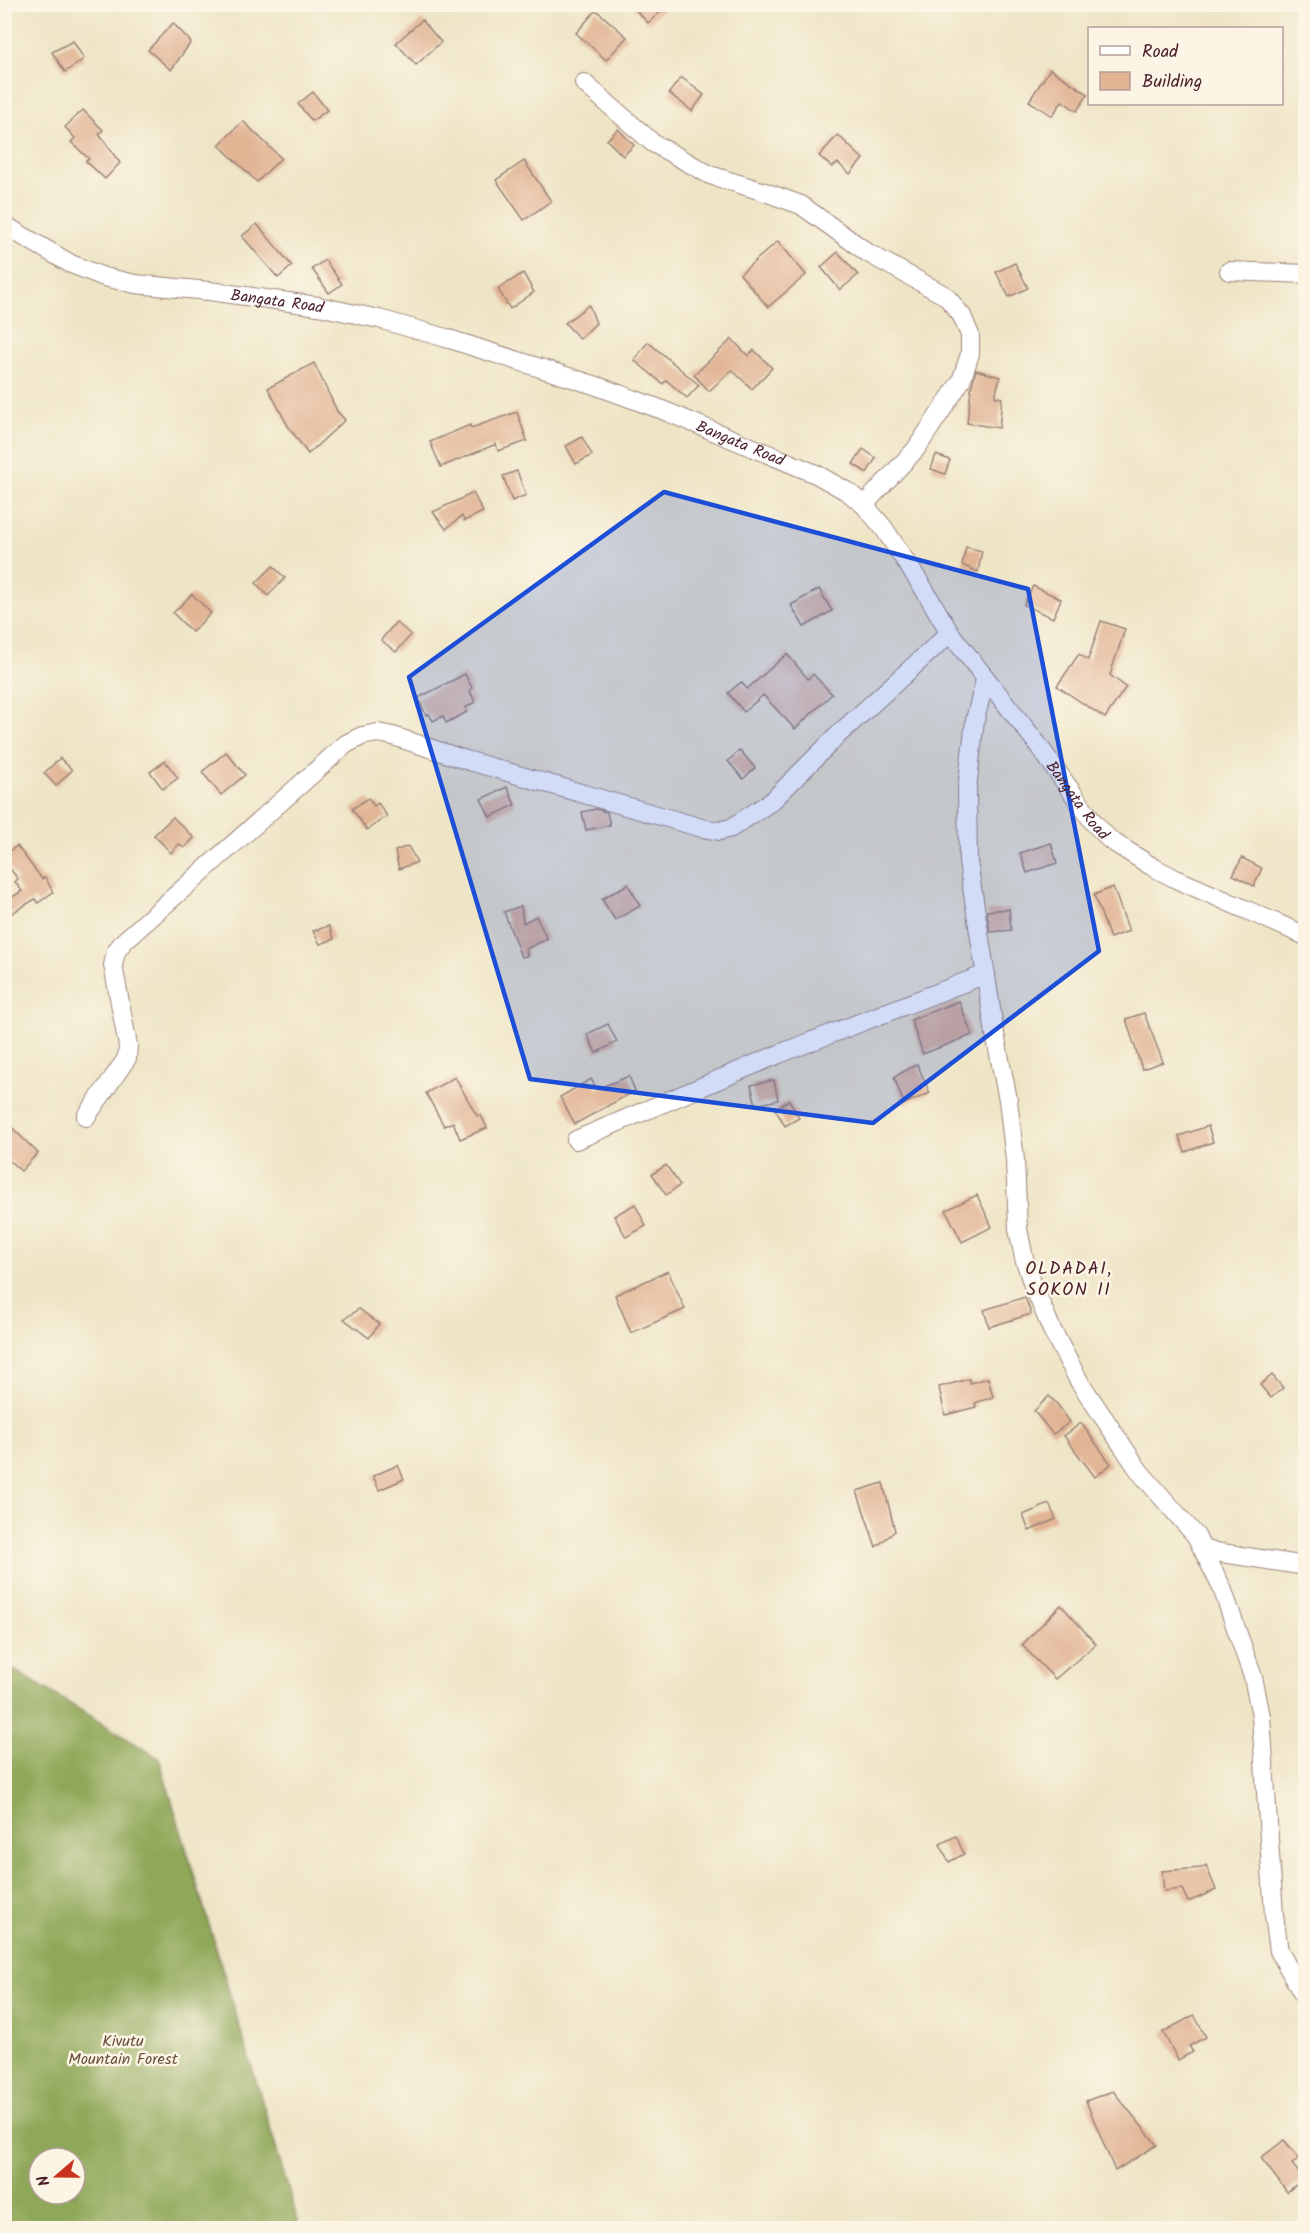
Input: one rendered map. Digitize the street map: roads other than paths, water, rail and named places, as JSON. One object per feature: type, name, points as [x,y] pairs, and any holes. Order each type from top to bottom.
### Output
[{"type":"street","points":[[584,83],[653,143],[710,175],[801,205],[868,253],[946,296],[962,316],[970,335],[970,354],[961,381],[916,448],[864,505]]},
{"type":"street","name":"Bangata Road","points":[[4,225],[71,264],[104,277],[135,284],[209,291],[318,306],[379,319],[597,386],[660,409],[816,474],[848,492],[864,505],[883,527],[950,633],[1036,742],[1094,823],[1110,840],[1133,856],[1176,879],[1305,936]]},
{"type":"street","points":[[1229,272],[1305,274]]},
{"type":"street","points":[[86,1117],[128,1058],[128,1046],[113,964],[116,952],[123,942],[346,744],[362,736],[378,733],[393,736],[466,760],[719,831],[731,828],[772,801],[841,732],[950,633]]},
{"type":"street","points":[[986,680],[975,720],[967,789],[968,862],[1008,1100],[1015,1160],[1018,1229],[1024,1258],[1032,1285],[1052,1330],[1079,1381],[1140,1472],[1188,1526],[1222,1588],[1255,1685],[1261,1716],[1275,1931],[1279,1951],[1305,2000]]},
{"type":"street","points":[[576,1140],[779,1054],[986,974]]},
{"type":"street","points":[[1203,1550],[1305,1566]]},
{"type":"district","name":"OLDADAI, SOKON II","points":[[1069,1278]]},
{"type":"park label","name":"Kivutu Mountain Forest","points":[[123,2049]]}]
